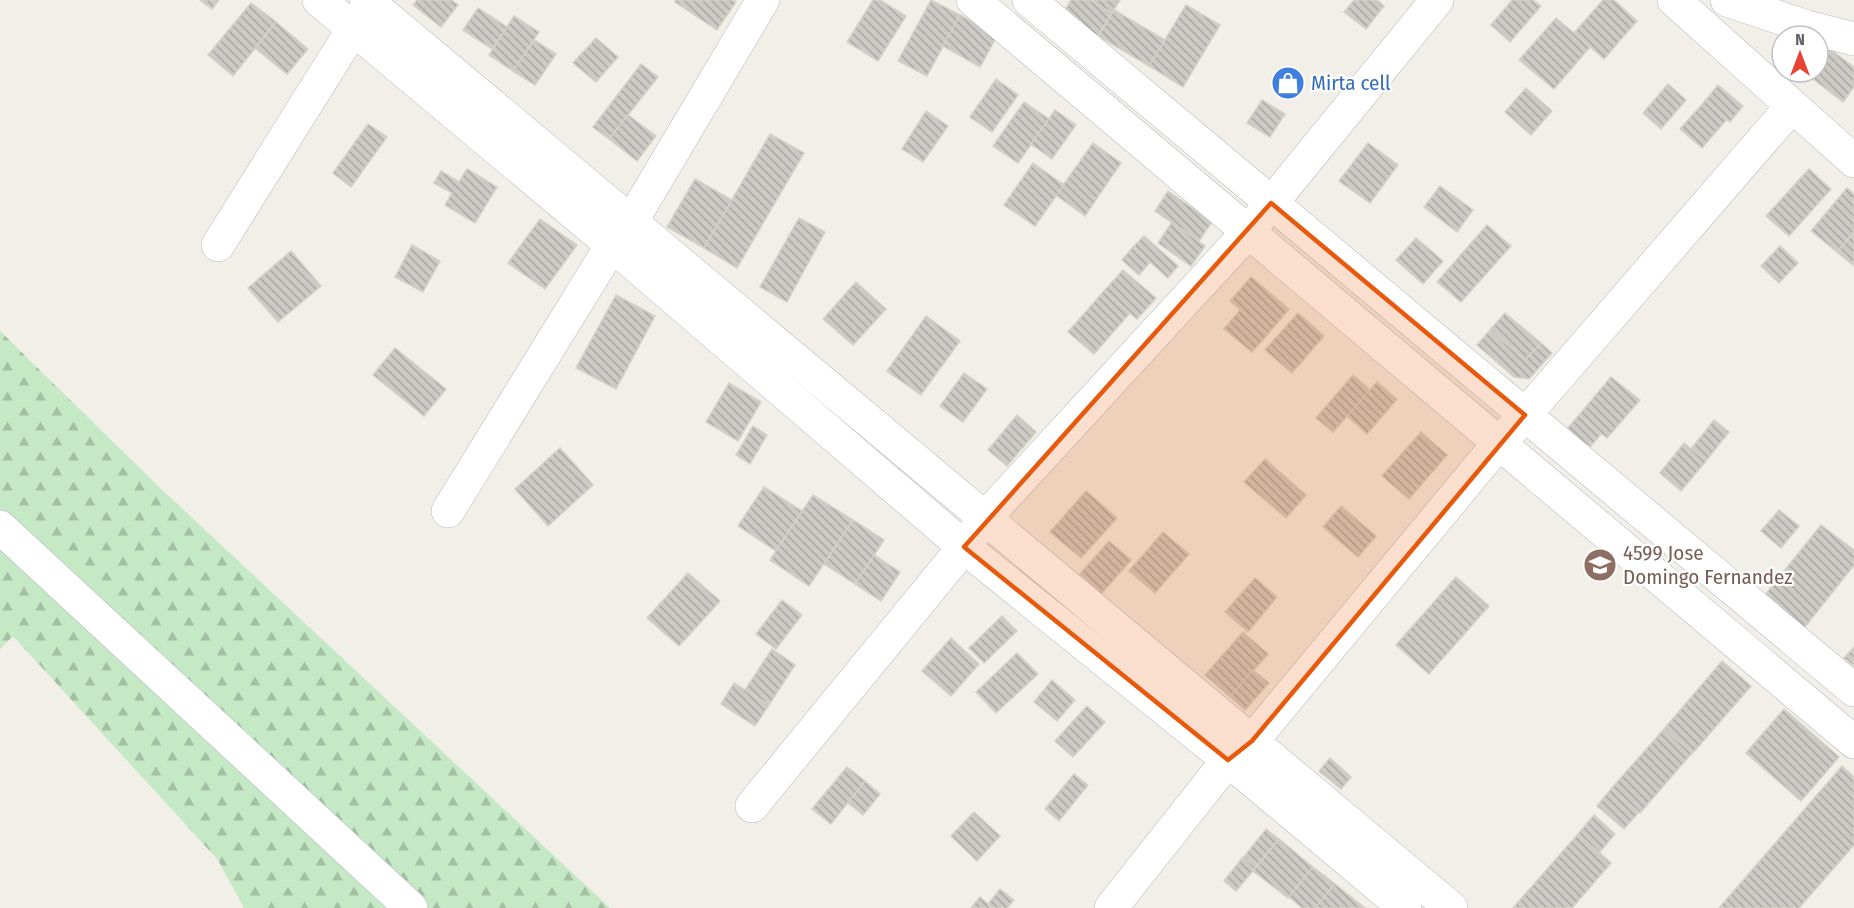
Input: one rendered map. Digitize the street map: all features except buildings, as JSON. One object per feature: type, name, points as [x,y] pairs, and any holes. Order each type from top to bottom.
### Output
[{"type":"street","points":[[319,0],[365,8],[622,233],[964,547],[1451,908]]},
{"type":"street","points":[[448,511],[622,233],[763,0]]},
{"type":"street","points":[[973,0],[1854,742]]},
{"type":"street","points":[[1029,0],[1854,690]]},
{"type":"street","points":[[752,806],[964,547],[985,518],[1248,232],[1437,0]]},
{"type":"street","points":[[1674,0],[1854,161]]},
{"type":"street","points":[[1727,0],[1807,27],[1854,39]]},
{"type":"street","points":[[218,245],[365,8]]},
{"type":"street","points":[[1111,908],[1499,443],[1525,416],[1792,106]]},
{"type":"street","points":[[622,233],[985,518],[1240,751],[1405,908]]},
{"type":"street","points":[[0,527],[411,908]]},
{"type":"highlighted area","points":[[1271,203],[1525,415],[1252,741],[1228,760],[964,547]]},
{"type":"green space","points":[[0,331],[159,487],[610,908],[244,908],[218,860],[13,636],[0,649]]},
{"type":"place","name":"Mirta cell","points":[[1288,83]]},
{"type":"place","name":"4599 Jose Domingo Fernandez","points":[[1600,565]]}]
